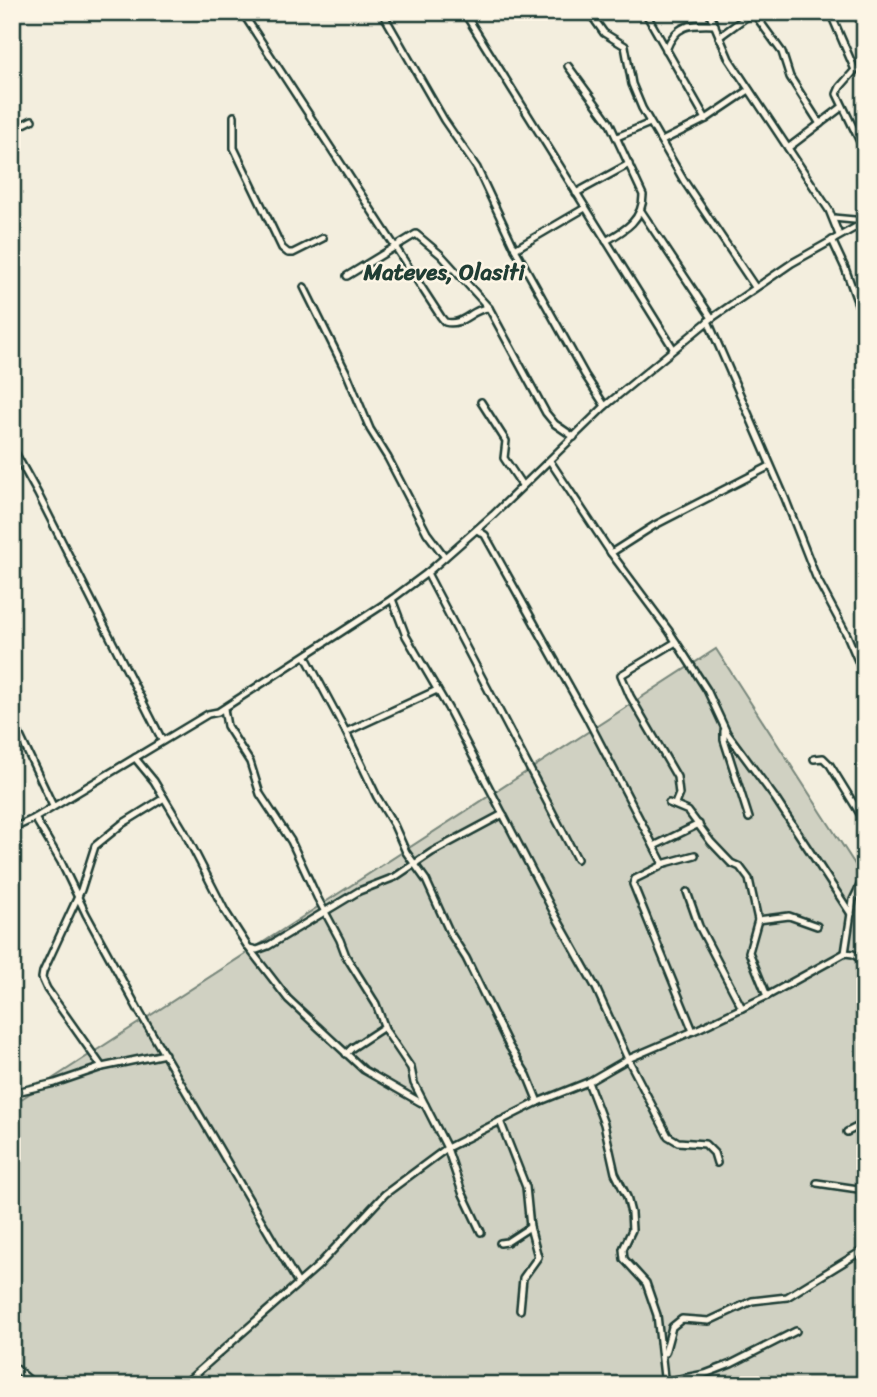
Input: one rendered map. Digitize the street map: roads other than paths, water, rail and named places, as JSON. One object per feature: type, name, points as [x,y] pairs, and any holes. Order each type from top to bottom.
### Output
[{"type":"street","points":[[242,12],[445,322],[456,323],[480,308],[489,307]]},
{"type":"street","points":[[382,12],[444,120],[477,168],[515,249],[605,406]]},
{"type":"street","points":[[464,12],[673,348]]},
{"type":"street","points":[[589,12],[604,33],[625,46],[636,97],[650,123],[724,244],[755,287]]},
{"type":"street","points":[[645,12],[706,119]]},
{"type":"street","points":[[709,12],[729,59],[833,218],[839,235]]},
{"type":"street","points":[[719,37],[753,12],[782,52],[790,77],[820,124]]},
{"type":"street","points":[[830,12],[854,67],[854,72],[837,91],[842,107],[865,152]]},
{"type":"street","points":[[666,50],[674,33],[680,28],[715,25]]},
{"type":"street","points":[[568,66],[617,137],[643,195],[641,211],[629,227],[606,242]]},
{"type":"street","points":[[662,141],[706,119],[749,90]]},
{"type":"street","points":[[788,148],[842,107]]},
{"type":"street","points":[[234,116],[234,148],[282,248],[290,254],[323,238]]},
{"type":"street","points":[[12,130],[32,120]]},
{"type":"street","points":[[617,137],[650,123]]},
{"type":"street","points":[[576,194],[629,164]]},
{"type":"street","points":[[515,249],[585,208]]},
{"type":"street","points":[[641,211],[710,319],[816,577],[847,635],[865,677]]},
{"type":"street","points":[[833,218],[865,222]]},
{"type":"street","points":[[12,829],[35,818],[162,740],[208,714],[224,709],[392,599],[477,530],[605,406],[673,348],[755,287],[865,222]]},
{"type":"street","points":[[347,276],[418,235],[441,255],[489,307],[551,421],[574,437]]},
{"type":"street","points":[[832,240],[865,323]]},
{"type":"street","points":[[304,287],[347,374],[370,429],[427,533],[445,557]]},
{"type":"street","points":[[481,401],[506,441],[504,458],[522,485]]},
{"type":"street","points":[[12,447],[45,506],[162,740]]},
{"type":"street","points":[[550,460],[611,553],[676,642],[707,690],[724,728],[775,798],[851,914]]},
{"type":"street","points":[[611,553],[654,525],[770,466]]},
{"type":"street","points":[[477,530],[485,535],[523,601],[662,864]]},
{"type":"street","points":[[426,573],[576,859]]},
{"type":"street","points":[[392,599],[406,636],[596,988],[628,1059],[670,1139],[705,1143],[714,1153],[716,1163]]},
{"type":"street","points":[[676,642],[621,675],[630,696],[677,777],[679,794],[672,803],[688,811],[711,842],[731,863],[740,867],[749,879],[758,920],[749,952],[767,996]]},
{"type":"street","points":[[306,657],[346,732],[374,793],[426,880],[447,927],[467,958],[538,1102]]},
{"type":"street","points":[[346,732],[437,690]]},
{"type":"street","points":[[224,709],[227,726],[250,762],[260,794],[294,847],[346,956],[376,1004],[384,1027],[396,1048],[408,1062],[414,1083],[447,1148],[462,1192],[481,1232]]},
{"type":"street","points":[[12,719],[53,806]]},
{"type":"street","points":[[724,728],[724,740],[749,818]]},
{"type":"street","points":[[135,758],[164,798],[225,911],[248,947],[288,999],[365,1070],[425,1105]]},
{"type":"street","points":[[814,759],[822,758],[830,765],[865,822]]},
{"type":"street","points":[[102,1067],[42,978],[78,897],[95,846],[122,824],[164,798]]},
{"type":"street","points":[[248,947],[261,949],[359,891],[386,881],[503,814]]},
{"type":"street","points":[[35,818],[61,862],[130,995],[299,1283]]},
{"type":"street","points":[[654,846],[699,824]]},
{"type":"street","points":[[693,1031],[633,884],[635,879],[662,864],[695,855]]},
{"type":"street","points":[[845,953],[855,891],[865,875]]},
{"type":"street","points":[[687,892],[699,926],[741,1008]]},
{"type":"street","points":[[758,920],[789,916],[817,926]]},
{"type":"street","points":[[183,1385],[299,1283],[385,1194],[447,1148],[538,1102],[588,1082],[628,1059],[767,996],[845,953],[853,954],[865,962]]},
{"type":"street","points":[[346,1054],[384,1027]]},
{"type":"street","points":[[12,1093],[55,1083],[102,1067],[165,1054]]},
{"type":"street","points":[[588,1082],[601,1113],[615,1172],[631,1213],[632,1230],[623,1249],[624,1259],[647,1285],[659,1324],[663,1384],[732,1364],[796,1331]]},
{"type":"street","points":[[500,1121],[526,1188],[530,1227],[538,1259],[523,1278],[520,1310]]},
{"type":"street","points":[[847,1132],[865,1123]]},
{"type":"street","points":[[817,1183],[865,1190]]},
{"type":"street","points":[[500,1243],[507,1242],[530,1227]]},
{"type":"street","points":[[663,1359],[670,1331],[681,1319],[709,1321],[752,1301],[787,1297],[865,1249]]},
{"type":"street","points":[[12,1365],[35,1385]]},
{"type":"district","name":"Mateves, Olasiti","points":[[444,272]]}]
